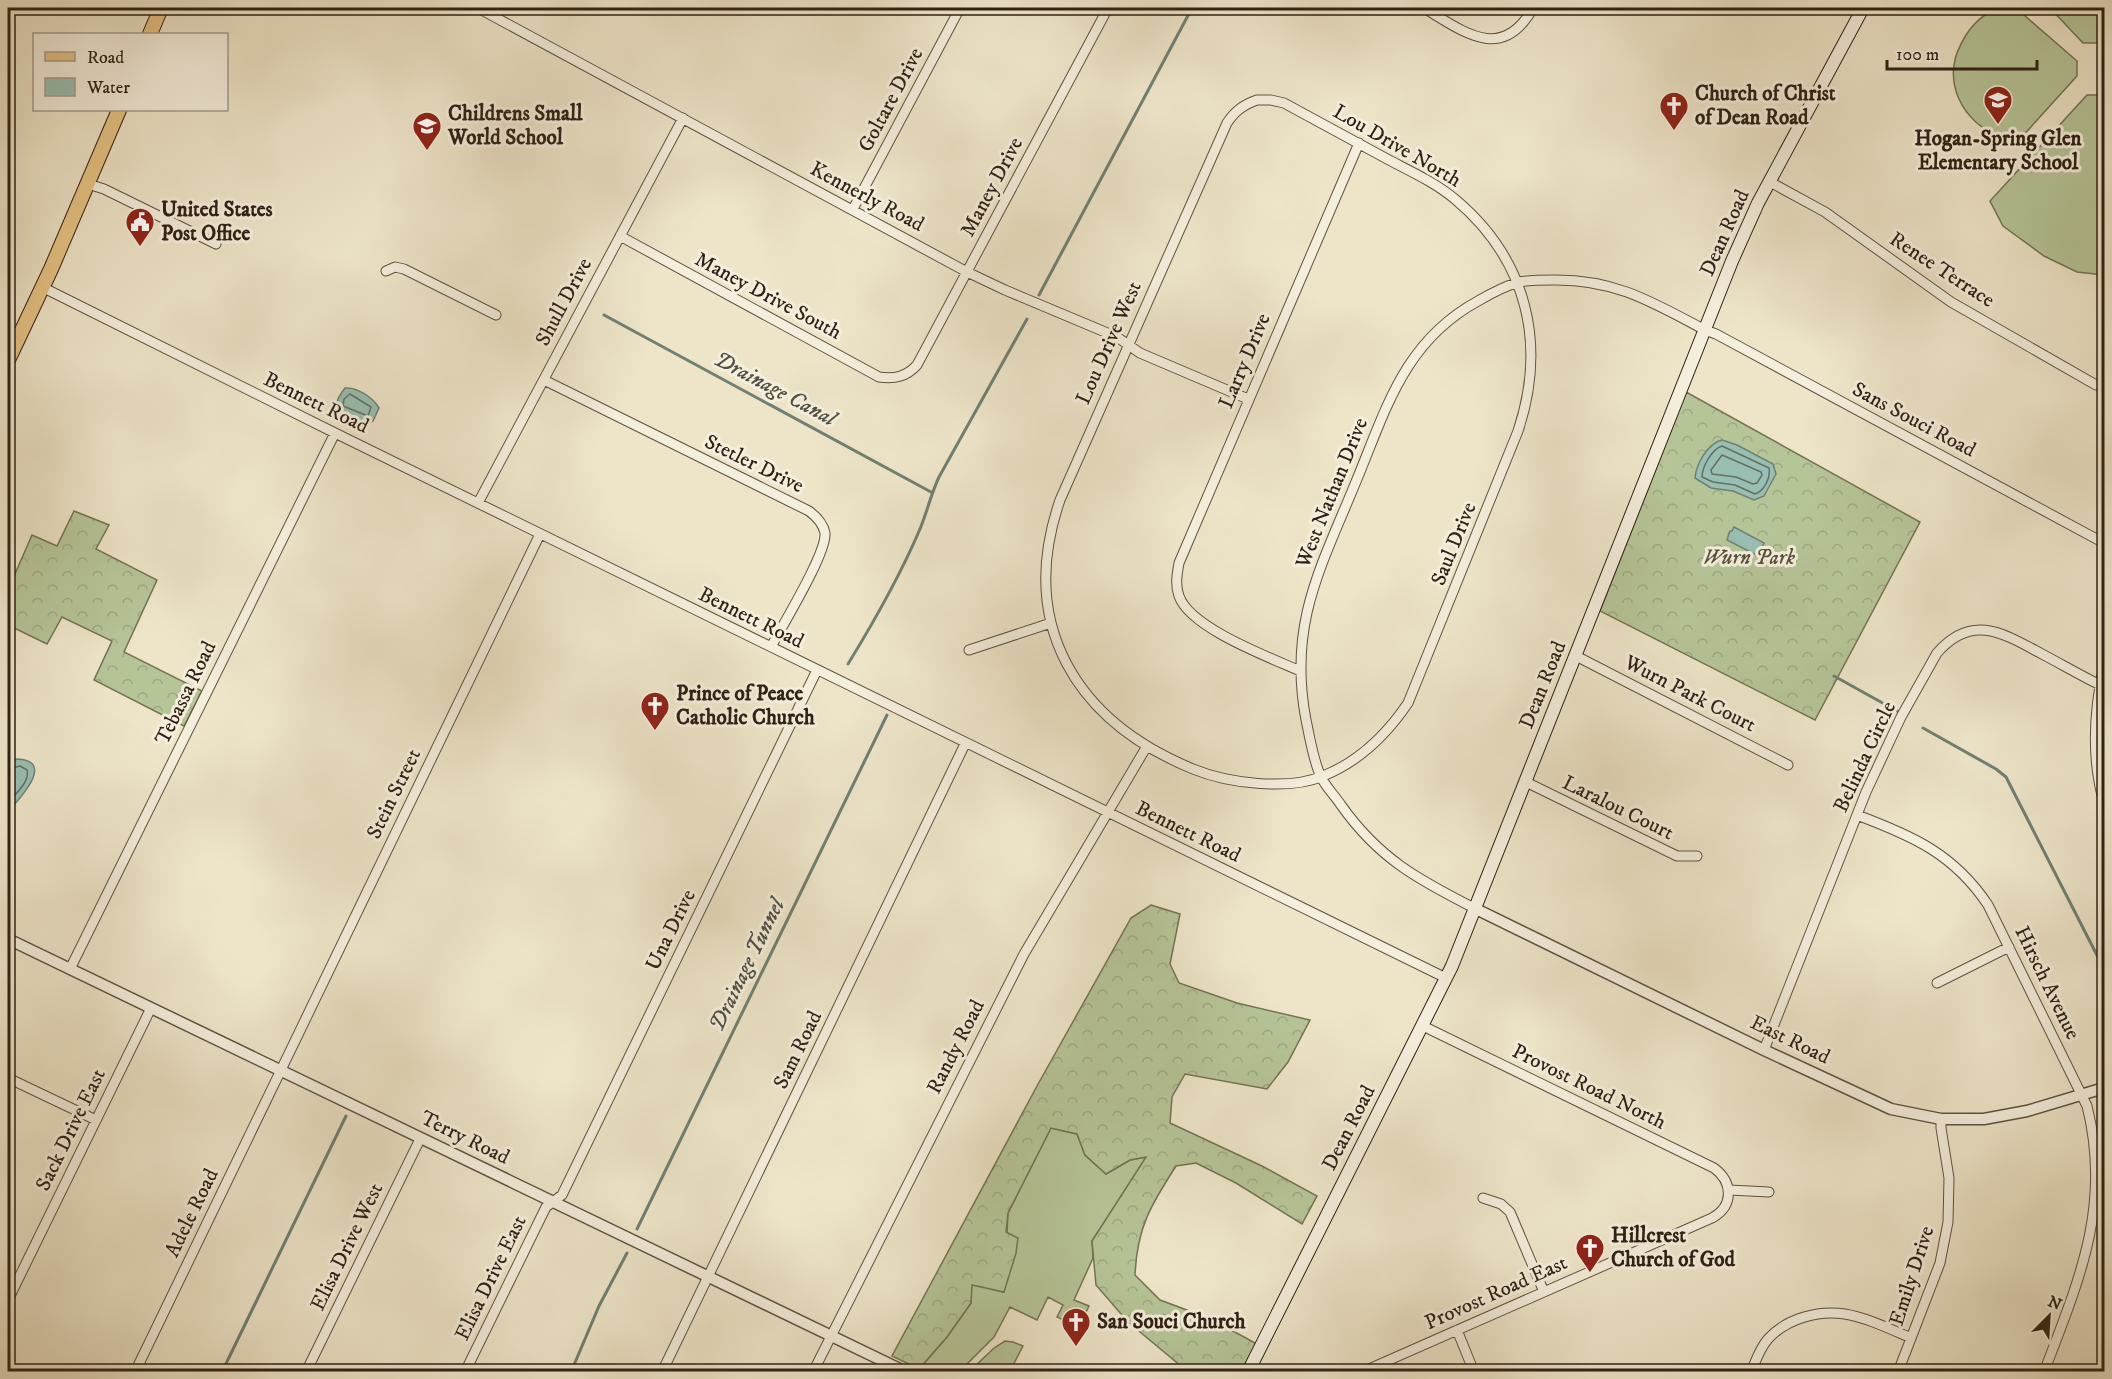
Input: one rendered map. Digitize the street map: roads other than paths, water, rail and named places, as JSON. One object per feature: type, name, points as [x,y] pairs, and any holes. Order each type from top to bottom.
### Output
[{"type":"main road","points":[[150,33],[161,8]]},
{"type":"main road","name":"Dean Road","points":[[1249,1371],[1446,978],[1476,909],[1732,261],[1770,182],[1863,8]]},
{"type":"main road","points":[[8,360],[119,111]]},
{"type":"street","name":"Kennerly Road","points":[[478,8],[967,272],[1005,291],[1117,337],[1140,353],[1248,399]]},
{"type":"street","name":"Goltare Drive","points":[[853,209],[960,8]]},
{"type":"street","name":"Maney Drive","points":[[901,377],[917,364],[1108,8]]},
{"type":"street","points":[[1424,8],[1481,38],[1502,38],[1520,28],[1533,8]]},
{"type":"street","name":"Lou Drive North","points":[[1257,100],[1284,103],[1455,198],[1474,216],[1489,235],[1511,267],[1518,282]]},
{"type":"street","name":"Lou Drive West","points":[[1257,100],[1245,104],[1234,112],[1227,123],[1060,500],[1051,526],[1046,563],[1047,599],[1051,623],[1060,650],[1082,689],[1116,726],[1180,764],[1221,779],[1265,784],[1321,777]]},
{"type":"street","name":"Shull Drive","points":[[478,503],[683,118]]},
{"type":"street","name":"Larry Drive","points":[[1300,671],[1203,624],[1190,614],[1179,596],[1177,577],[1179,563],[1359,143]]},
{"type":"street","name":"Renee Terrace","points":[[1770,182],[1825,212],[1942,296],[2096,385]]},
{"type":"street","points":[[88,184],[104,189],[216,244]]},
{"type":"street","name":"Maney Drive South","points":[[620,236],[879,377],[901,377]]},
{"type":"street","points":[[386,271],[395,267],[404,269],[495,315]]},
{"type":"street","name":"Sans Souci Road","points":[[1518,282],[1573,280],[1615,287],[1648,301],[1716,334],[2104,543]]},
{"type":"street","name":"West Nathan Drive","points":[[1321,777],[1309,734],[1300,684],[1301,641],[1314,585],[1403,372],[1421,347],[1452,317],[1518,282]]},
{"type":"street","name":"Saul Drive","points":[[1321,777],[1339,768],[1383,735],[1408,703],[1518,431],[1530,388],[1531,352],[1528,319],[1518,282]]},
{"type":"street","name":"Bennett Road","points":[[42,287],[965,744],[1446,978]]},
{"type":"street","name":"Stetler Drive","points":[[544,380],[817,517],[825,534],[821,552],[771,647]]},
{"type":"street","name":"Tebassa Road","points":[[70,969],[334,433]]},
{"type":"street","name":"Stein Street","points":[[281,1071],[540,534]]},
{"type":"street","points":[[969,650],[1051,623]]},
{"type":"street","name":"Belinda Circle","points":[[1764,1050],[1883,754],[1936,653],[1955,637],[1977,630],[1999,632],[2100,685]]},
{"type":"street","name":"Wurn Park Court","points":[[1576,656],[1788,765]]},
{"type":"street","points":[[2104,665],[2097,707],[2095,743],[2104,803]]},
{"type":"street","name":"Una Drive","points":[[552,1202],[562,1195],[817,670]]},
{"type":"street","name":"Sam Road","points":[[662,1371],[965,744]]},
{"type":"street","name":"Randy Road","points":[[813,1371],[1024,954],[1147,746]]},
{"type":"street","points":[[1321,777],[1351,818],[1387,857],[1428,885],[1476,909]]},
{"type":"street","name":"Laralou Court","points":[[1526,782],[1677,856],[1697,856]]},
{"type":"street","name":"Hirsch Avenue","points":[[1857,815],[1923,842],[1953,863],[1979,892],[2010,947],[2082,1094],[2095,1137],[2097,1210],[2084,1268],[2044,1371]]},
{"type":"street","name":"East Road","points":[[1476,909],[1873,1102],[1910,1114],[1941,1119],[1984,1119],[2006,1116],[2104,1088]]},
{"type":"street","name":"Terry Road","points":[[8,939],[906,1371]]},
{"type":"street","points":[[1937,983],[2010,947]]},
{"type":"street","name":"Sack Drive East","points":[[8,1300],[151,1008]]},
{"type":"street","name":"Provost Road North","points":[[1423,1026],[1714,1168],[1727,1180],[1730,1190]]},
{"type":"street","name":"Adele Road","points":[[135,1371],[281,1071]]},
{"type":"street","points":[[8,1078],[96,1120]]},
{"type":"street","name":"Emily Drive","points":[[1898,1371],[1940,1263],[1948,1222],[1949,1178],[1941,1119]]},
{"type":"street","name":"Elisa Drive West","points":[[306,1371],[420,1139]]},
{"type":"street","points":[[1730,1190],[1769,1192]]},
{"type":"street","name":"Provost Road East","points":[[1362,1371],[1719,1215],[1725,1207],[1730,1190]]},
{"type":"street","points":[[1483,1198],[1501,1204],[1510,1212],[1544,1292]]},
{"type":"street","name":"Elisa Drive East","points":[[465,1371],[546,1207],[552,1202]]},
{"type":"street","points":[[1752,1371],[1760,1351],[1779,1329],[1790,1322],[1816,1314],[1831,1313],[1852,1316],[1911,1338]]},
{"type":"street","points":[[1457,1330],[1474,1371]]},
{"type":"water","points":[[345,388],[360,391],[376,404],[379,408],[373,421],[367,425],[337,410],[337,401]]},
{"type":"water","points":[[1722,440],[1737,445],[1773,464],[1776,474],[1764,496],[1754,500],[1733,491],[1711,488],[1695,478],[1704,455],[1712,445]]},
{"type":"water","points":[[1734,527],[1764,543],[1758,556],[1727,540]]},
{"type":"water","points":[[17,759],[29,761],[34,766],[34,773],[26,790],[8,812],[8,764]]},
{"type":"waterway","name":"Drainage Canal","points":[[1039,295],[1192,8]]},
{"type":"waterway","name":"Drainage Canal","points":[[604,315],[931,492]]},
{"type":"waterway","name":"Drainage Canal","points":[[848,664],[904,564],[939,477],[1027,319]]},
{"type":"waterway","points":[[1834,676],[1897,711]]},
{"type":"waterway","name":"Drainage Tunnel","points":[[637,1229],[887,715]]},
{"type":"waterway","name":"Drainage Canal","points":[[1923,728],[1996,769],[2006,777],[2104,969]]},
{"type":"waterway","points":[[222,1372],[346,1116]]},
{"type":"waterway","name":"Drainage Canal","points":[[571,1372],[599,1306],[627,1253]]},
{"type":"place","name":"Hogan-Spring Glen Elementary School","points":[[1998,126]]},
{"type":"place","name":"Church of Christ of Dean Road","points":[[1674,132]]},
{"type":"place","name":"Childrens Small World School","points":[[427,152]]},
{"type":"place","name":"United States Post Office","points":[[140,248]]},
{"type":"place","name":"Prince of Peace Catholic Church","points":[[655,732]]},
{"type":"place","name":"Hillcrest Church of God","points":[[1590,1274]]},
{"type":"place","name":"San Souci Church","points":[[1076,1348]]},
{"type":"park label","name":"Wurn Park","points":[[1749,558]]}]
